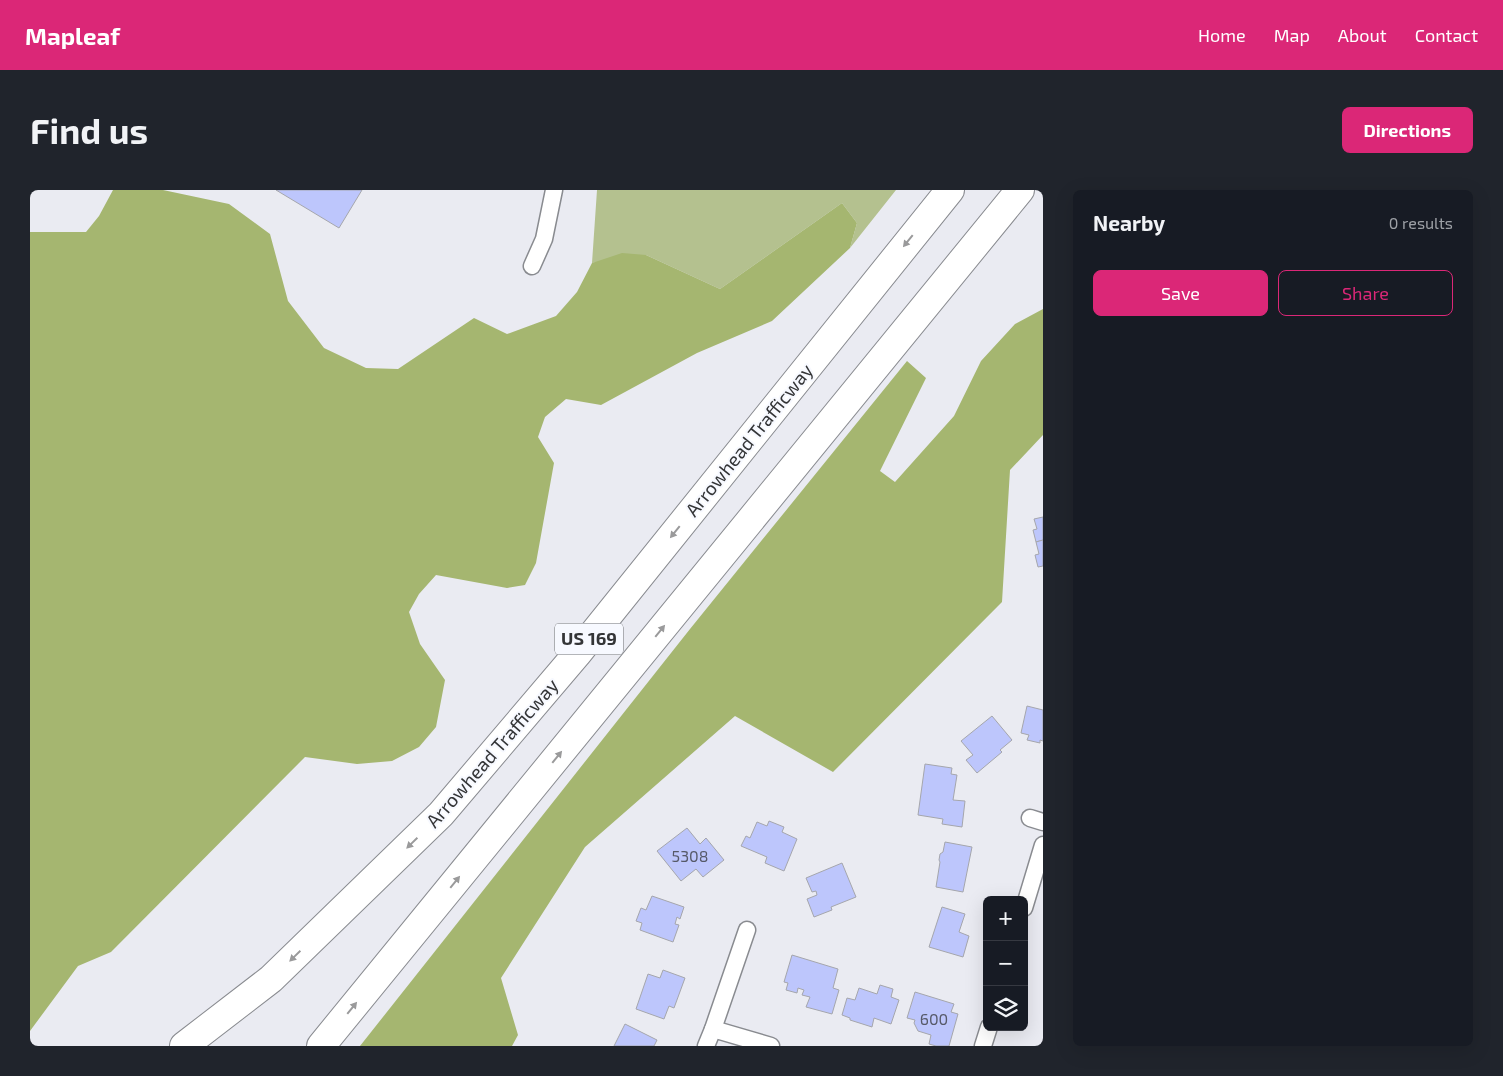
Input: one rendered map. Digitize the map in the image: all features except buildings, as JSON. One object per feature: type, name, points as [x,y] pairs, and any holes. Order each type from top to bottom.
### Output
[{"type":"highway","points":[[926,218],[940,190]]},
{"type":"highway","name":"Arrowhead Trafficway","points":[[184,1046],[271,979],[441,814],[577,654],[950,190]]},
{"type":"highway","name":"US 169","points":[[321,1046],[1020,190]]},
{"type":"street","points":[[532,266],[544,239],[554,190]]},
{"type":"street","points":[[1028,896],[1043,845]]},
{"type":"street","points":[[706,1046],[746,930]]},
{"type":"street","points":[[713,1029],[770,1046]]},
{"type":"street","points":[[983,1046],[988,1031]]},
{"type":"green space","points":[[113,190],[163,190],[229,204],[270,234],[288,301],[324,348],[366,368],[398,369],[474,318],[507,334],[556,316],[577,292],[592,263],[622,253],[646,255],[720,289],[842,203],[857,223],[850,248],[772,321],[697,353],[601,405],[566,399],[545,417],[538,437],[554,463],[536,563],[525,585],[507,588],[436,575],[419,594],[409,612],[420,644],[445,680],[436,727],[419,747],[392,761],[357,764],[305,757],[111,952],[78,966],[30,1031],[30,232],[86,232],[99,216]]},
{"type":"green space","points":[[597,190],[896,190],[850,248],[857,223],[842,203],[720,289],[646,255],[592,263]]},
{"type":"green space","points":[[1043,309],[1043,435],[1010,470],[1002,602],[833,772],[735,716],[585,847],[501,978],[518,1035],[512,1046],[360,1046],[690,629],[907,361],[926,378],[880,471],[895,482],[954,416],[981,361],[1015,324]]}]
